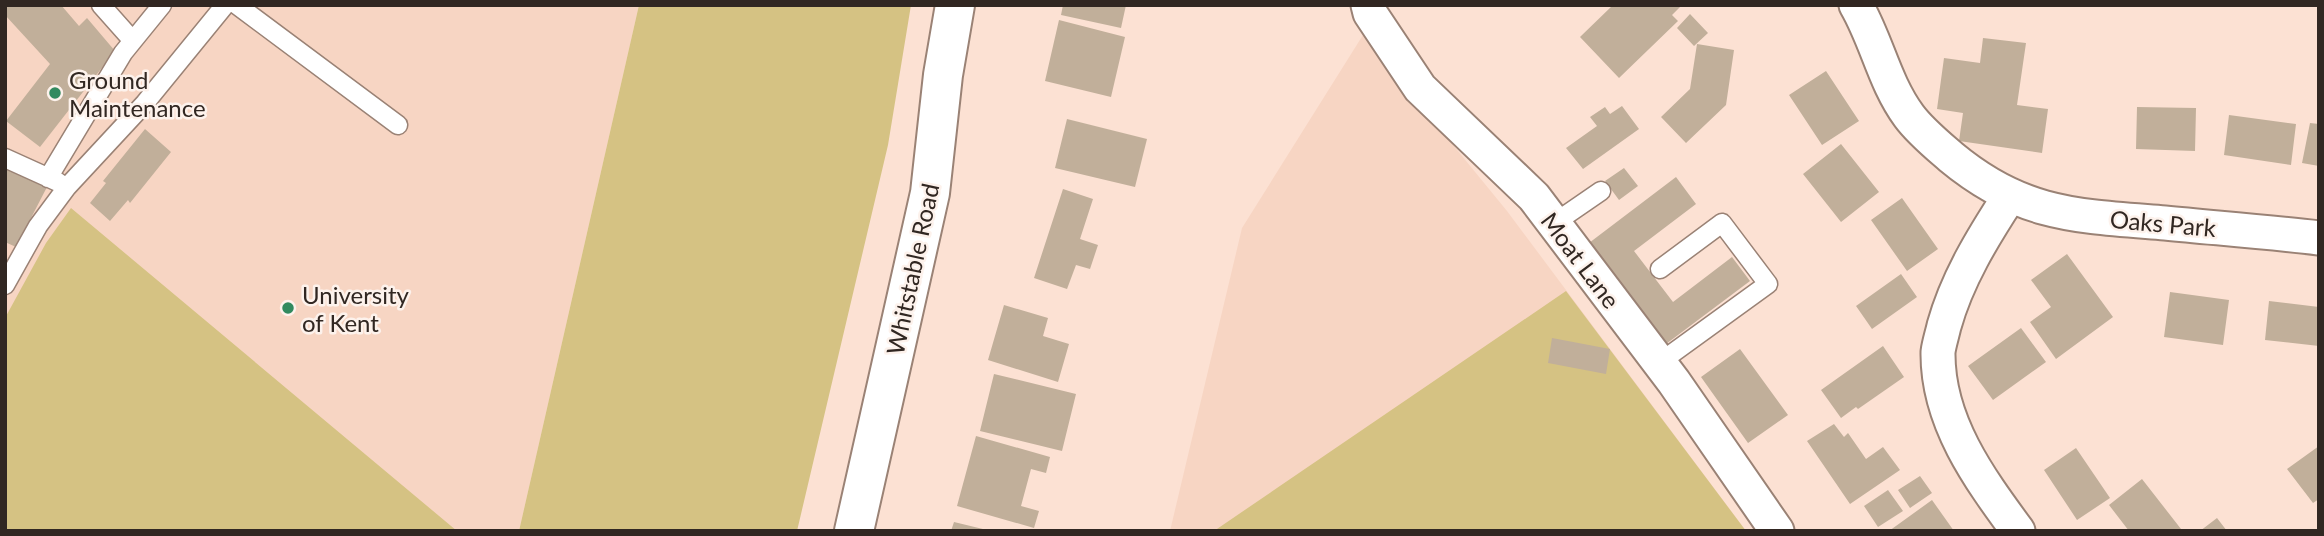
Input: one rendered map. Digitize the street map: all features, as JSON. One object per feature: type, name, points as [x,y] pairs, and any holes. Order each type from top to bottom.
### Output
[{"type":"main road","name":"Whitstable Road","points":[[854,531],[930,193],[943,75],[955,5]]},
{"type":"street","name":"Moat Lane","points":[[1368,5],[1370,13],[1420,88],[1534,198],[1659,363],[1777,531]]},
{"type":"street","name":"Oaks Park","points":[[1856,5],[1872,37],[1888,83],[1909,116],[1932,141],[1970,173],[2009,197],[2076,216],[2319,238]]},
{"type":"street","points":[[2009,197],[1980,242],[1964,274],[1948,314],[1938,350],[1941,387],[1963,450],[2018,531]]},
{"type":"lane","points":[[101,5],[132,41]]},
{"type":"lane","points":[[48,178],[123,53],[162,5]]},
{"type":"lane","points":[[5,285],[38,226],[67,187],[145,103],[225,5]]},
{"type":"lane","points":[[237,5],[398,125]]},
{"type":"lane","points":[[5,158],[67,187]]},
{"type":"lane","points":[[1553,224],[1601,191]]},
{"type":"lane","points":[[1659,363],[1768,284],[1722,223],[1660,269]]},
{"type":"shaded area","name":"University of Kent","points":[[5,5],[639,5],[519,531],[5,531]]},
{"type":"shaded area","points":[[639,5],[911,5],[888,145],[797,531],[519,531]]},
{"type":"shaded area","points":[[1363,35],[1507,211],[1746,531],[1170,531],[1242,228]]},
{"type":"shaded area","points":[[71,208],[457,531],[5,531],[5,318],[46,243]]},
{"type":"shaded area","points":[[1566,291],[1746,531],[1214,531]]},
{"type":"building","name":"Ground Maintenance","points":[[5,5],[61,5],[79,26],[87,18],[115,51],[40,147],[6,121],[50,64],[5,15]]},
{"type":"building","points":[[1063,5],[1126,5],[1121,28],[1061,15]]},
{"type":"building","points":[[1613,5],[1682,5],[1672,15],[1678,21],[1619,78],[1580,37]]},
{"type":"building","points":[[1690,14],[1708,33],[1694,46],[1677,28]]},
{"type":"building","points":[[1059,20],[1125,37],[1111,97],[1045,81]]},
{"type":"building","points":[[1983,38],[2026,43],[2017,105],[2048,109],[2042,153],[1959,141],[1963,113],[1937,109],[1944,58],[1980,63]]},
{"type":"building","points":[[1697,44],[1734,50],[1726,105],[1686,143],[1661,117],[1690,89]]},
{"type":"building","points":[[1826,71],[1859,121],[1822,145],[1789,95]]},
{"type":"building","points":[[1622,106],[1639,129],[1583,169],[1566,148],[1597,126],[1590,117],[1605,107],[1610,114]]},
{"type":"building","points":[[2137,107],[2196,108],[2195,151],[2136,149]]},
{"type":"building","points":[[2229,115],[2296,124],[2291,165],[2224,155]]},
{"type":"building","points":[[1067,119],[1147,139],[1135,187],[1055,168]]},
{"type":"building","points":[[2310,123],[2319,124],[2319,166],[2302,163]]},
{"type":"building","points":[[145,129],[171,152],[130,203],[128,200],[110,221],[90,203],[106,183],[103,181]]},
{"type":"building","points":[[1841,144],[1879,192],[1841,222],[1803,174]]},
{"type":"building","points":[[5,165],[47,187],[16,247],[5,242]]},
{"type":"building","points":[[1624,168],[1638,186],[1619,200],[1605,181]]},
{"type":"building","points":[[1676,177],[1696,204],[1634,251],[1673,302],[1732,257],[1750,281],[1666,344],[1589,243]]},
{"type":"building","points":[[1063,189],[1093,199],[1080,239],[1098,245],[1090,269],[1076,265],[1067,289],[1034,278]]},
{"type":"building","points":[[1902,198],[1938,249],[1907,271],[1871,220]]},
{"type":"building","points":[[2067,254],[2113,317],[2056,359],[2030,322],[2051,307],[2031,280]]},
{"type":"building","points":[[1901,274],[1917,297],[1872,329],[1856,306]]},
{"type":"building","points":[[2170,292],[2229,300],[2223,345],[2164,337]]},
{"type":"building","points":[[2269,301],[2319,307],[2319,346],[2265,340]]},
{"type":"building","points":[[1004,305],[1048,318],[1043,336],[1069,344],[1058,382],[988,360]]},
{"type":"building","points":[[2021,328],[2046,362],[1993,400],[1968,366]]},
{"type":"building","points":[[1552,338],[1610,349],[1606,374],[1548,363]]},
{"type":"building","points":[[1883,346],[1904,377],[1841,418],[1821,390]]},
{"type":"building","points":[[1740,349],[1788,415],[1748,443],[1701,377]]},
{"type":"building","points":[[994,374],[1076,394],[1062,451],[980,431]]},
{"type":"building","points":[[1834,424],[1844,437],[1848,433],[1866,459],[1883,447],[1900,470],[1850,504],[1807,441]]},
{"type":"building","points":[[976,436],[1050,457],[1046,473],[1031,469],[1021,506],[1039,511],[1034,528],[957,506]]},
{"type":"building","points":[[2319,446],[2319,499],[2313,503],[2287,469]]},
{"type":"building","points":[[2076,448],[2110,498],[2077,520],[2044,470]]},
{"type":"building","points":[[1920,476],[1932,493],[1910,508],[1898,490]]},
{"type":"building","points":[[2142,479],[2181,529],[2179,531],[2129,531],[2109,505]]},
{"type":"building","points":[[1888,490],[1903,511],[1878,527],[1864,506]]},
{"type":"building","points":[[1932,500],[1954,531],[1889,531]]},
{"type":"building","points":[[2217,518],[2227,531],[2200,531]]},
{"type":"building","points":[[954,522],[987,530],[987,531],[951,531]]},
{"type":"place","name":"Ground Maintenance","points":[[55,93]]},
{"type":"place","name":"University of Kent","points":[[288,308]]}]
